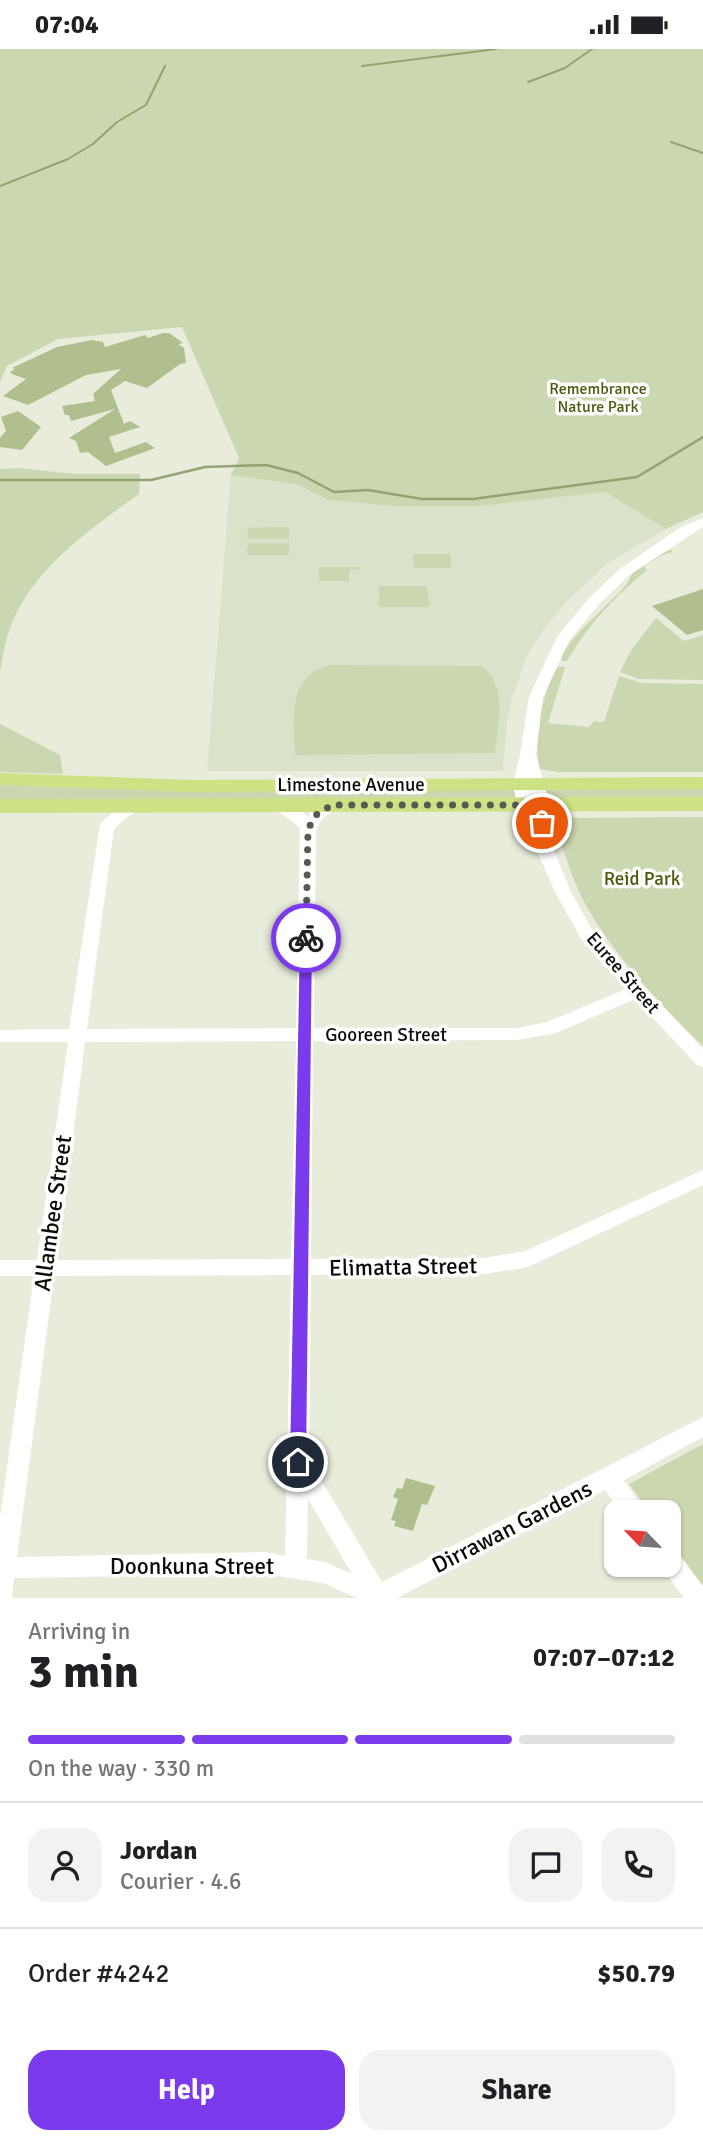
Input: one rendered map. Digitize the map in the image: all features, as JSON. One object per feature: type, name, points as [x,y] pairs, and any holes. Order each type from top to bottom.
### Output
[{"type":"main road","name":"Limestone Avenue","points":[[0,779],[189,786],[703,783]]},
{"type":"main road","name":"Limestone Avenue","points":[[0,806],[703,804]]},
{"type":"street","points":[[529,784],[528,755],[536,697],[562,640],[604,590],[667,542],[703,522]]},
{"type":"street","name":"Euree Street","points":[[529,784],[541,837],[563,893],[589,939],[703,1061]]},
{"type":"street","points":[[296,1567],[308,829],[316,815],[332,805]]},
{"type":"street","points":[[280,806],[299,816],[308,829]]},
{"type":"street","points":[[80,807],[99,816],[106,828],[117,816],[134,807]]},
{"type":"street","name":"Allambee Street","points":[[0,1598],[2,1568],[106,828]]},
{"type":"street","name":"Gooreen Street","points":[[0,1037],[530,1032],[550,1028],[637,991]]},
{"type":"street","name":"Elimatta Street","points":[[0,1268],[471,1267],[528,1259],[703,1177]]},
{"type":"street","name":"Dirrawan Gardens","points":[[378,1597],[703,1426]]},
{"type":"street","points":[[298,1462],[378,1597]]},
{"type":"street","name":"Dirrawan Gardens","points":[[609,1477],[625,1500]]},
{"type":"street","name":"Doonkuna Street","points":[[2,1568],[264,1563],[325,1573],[378,1597]]},
{"type":"street","points":[[681,1575],[698,1598]]},
{"type":"shaded area","points":[[231,475],[296,484],[328,500],[393,506],[480,506],[605,492],[666,529],[608,563],[567,601],[543,630],[527,656],[511,701],[503,771],[207,771]]},
{"type":"green space","name":"Remembrance Nature Park","points":[[0,49],[703,49],[703,512],[666,529],[605,492],[480,506],[393,506],[328,500],[296,484],[231,475],[239,458],[182,327],[58,339],[7,366],[0,382]]},
{"type":"green space","points":[[19,468],[75,474],[140,474],[139,494],[62,554],[30,591],[17,611],[8,634],[0,671],[0,469]]},
{"type":"green space","points":[[289,527],[289,539],[247,539],[248,528]]},
{"type":"green space","points":[[248,543],[289,543],[289,555],[247,555]]},
{"type":"green space","points":[[671,550],[673,552],[644,566],[647,570],[613,601],[593,623],[567,661],[562,661],[561,657],[574,638],[626,585],[634,572],[656,556]]},
{"type":"green space","points":[[413,554],[450,554],[451,568],[414,568]]},
{"type":"green space","points":[[319,567],[361,569],[350,570],[349,581],[319,581]]},
{"type":"green space","points":[[379,586],[427,586],[429,607],[379,607]]},
{"type":"green space","points":[[656,618],[684,641],[703,635],[703,680],[639,679],[620,672],[632,649]]},
{"type":"green space","points":[[329,665],[481,666],[495,683],[498,694],[499,718],[495,753],[295,755],[294,714],[299,690],[315,671]]},
{"type":"green space","points":[[557,667],[565,667],[548,723],[589,727],[594,721],[604,722],[619,676],[642,683],[703,684],[703,772],[558,772],[539,769],[537,743],[540,717]]},
{"type":"green space","points":[[0,724],[60,755],[63,774],[0,772]]},
{"type":"green space","points":[[0,782],[703,786],[703,800],[0,803]]},
{"type":"green space","name":"Reid Park","points":[[703,817],[703,1046],[641,981],[600,928],[577,887],[554,818]]},
{"type":"green space","points":[[703,1444],[703,1587],[681,1555],[681,1500],[641,1500],[629,1484]]},
{"type":"building","points":[[169,333],[183,343],[178,344],[184,348],[186,363],[180,364],[147,388],[125,381],[111,390],[124,424],[130,421],[140,427],[109,437],[115,453],[146,442],[155,448],[106,466],[88,452],[80,453],[76,441],[69,438],[115,409],[71,421],[62,406],[95,401],[93,394],[121,369],[86,375],[28,405],[3,396],[26,379],[12,374],[10,372],[15,369],[12,368],[57,347],[92,340],[103,342],[105,347],[145,335],[148,338]]},
{"type":"building","points":[[18,411],[41,427],[22,450],[0,447],[0,438],[6,431],[1,417]]},
{"type":"building","points":[[703,589],[703,630],[687,635],[652,606]]},
{"type":"building","points":[[406,1478],[435,1486],[427,1505],[422,1504],[413,1531],[394,1526],[396,1521],[391,1520],[398,1499],[393,1497],[397,1488],[402,1489]]},
{"type":"waterway","points":[[362,66],[496,49]]},
{"type":"waterway","points":[[528,82],[565,68],[592,49]]},
{"type":"waterway","points":[[0,186],[68,159],[93,144],[117,122],[146,105],[165,66]]},
{"type":"waterway","points":[[671,142],[703,153]]},
{"type":"waterway","points":[[0,480],[151,480],[205,467],[266,465],[298,473],[334,492],[368,490],[422,499],[473,499],[637,477],[703,437]]},
{"type":"way so far","points":[[306,938],[308,829],[316,815],[332,805],[525,805],[541,837],[542,823]]},
{"type":"route","points":[[298,1462],[306,938]]}]
